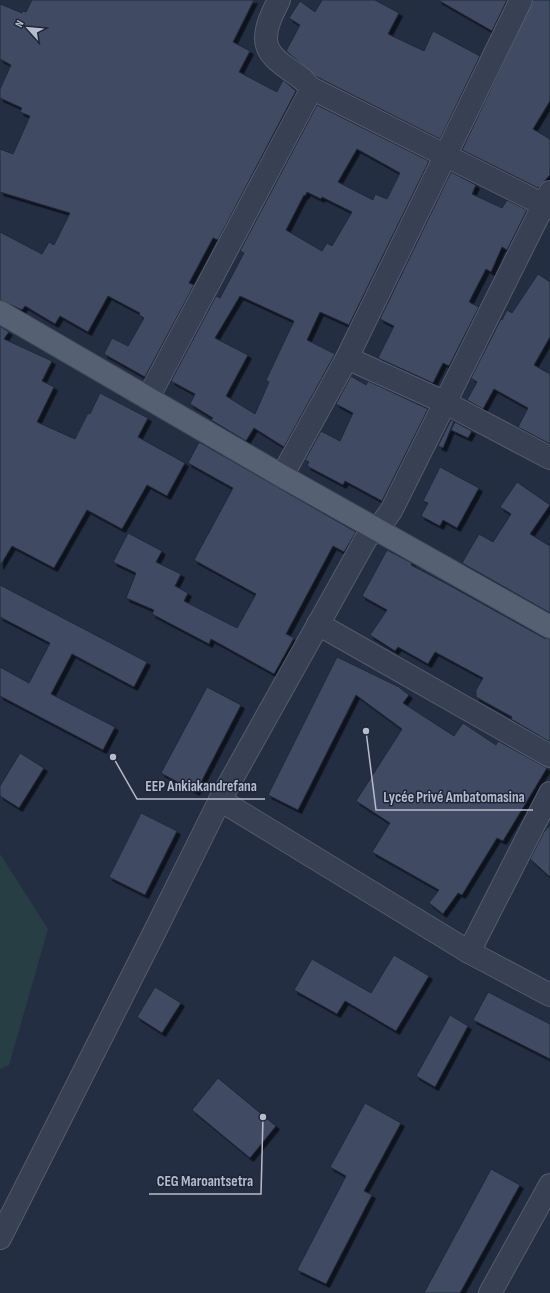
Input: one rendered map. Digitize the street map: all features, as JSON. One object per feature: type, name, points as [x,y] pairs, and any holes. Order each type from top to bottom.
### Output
[{"type":"main road","points":[[0,312],[282,476],[378,529],[550,628]]},
{"type":"street","points":[[0,1238],[144,955],[220,800],[367,538],[378,529],[391,511],[444,402],[548,201],[446,157],[309,87],[274,58],[266,40],[268,22],[278,0]]},
{"type":"street","points":[[282,476],[347,358],[521,0]]},
{"type":"street","points":[[148,398],[310,92],[309,87]]},
{"type":"street","points":[[347,358],[444,402],[550,458]]},
{"type":"street","points":[[318,624],[550,756]]},
{"type":"street","points":[[469,952],[550,794]]},
{"type":"street","points":[[220,800],[469,952],[550,995]]},
{"type":"street","points":[[490,1293],[550,1185]]},
{"type":"green space","points":[[0,854],[48,929],[9,1065],[0,1069]]},
{"type":"building","points":[[32,0],[254,0],[233,42],[250,51],[239,72],[277,92],[283,80],[296,91],[218,240],[213,238],[189,283],[194,285],[145,377],[104,354],[112,338],[128,346],[144,318],[139,315],[140,313],[108,296],[88,332],[60,316],[55,324],[25,306],[22,310],[0,300],[0,232],[42,254],[49,242],[54,245],[70,213],[0,192],[0,149],[13,154],[30,116],[20,112],[22,108],[0,98],[0,89],[11,65],[0,59],[0,4],[22,13],[23,11],[26,12]]},
{"type":"building","points":[[322,0],[375,0],[399,13],[388,34],[424,51],[433,31],[480,56],[440,139],[317,77],[286,51],[300,25],[289,18],[300,1],[315,12]]},
{"type":"building","points":[[438,0],[507,0],[492,31]]},
{"type":"building","points":[[533,0],[550,0],[550,101],[533,129],[550,139],[550,175],[538,188],[462,150]]},
{"type":"building","points":[[317,105],[429,161],[349,325],[320,312],[307,340],[335,354],[284,447],[254,428],[246,441],[211,420],[213,418],[190,404],[195,394],[171,381],[216,296],[220,298],[244,253],[240,251]],"holes":[[[357,149],[400,173],[387,199],[375,194],[373,200],[338,182]],[[307,192],[321,199],[322,197],[352,212],[332,246],[327,243],[322,251],[286,230],[304,195],[305,196]],[[240,296],[294,321],[266,380],[269,382],[255,414],[226,396],[248,355],[215,338]]]},
{"type":"building","points":[[451,172],[476,185],[472,194],[502,208],[507,200],[527,210],[507,250],[502,247],[491,272],[486,269],[469,302],[479,307],[449,366],[443,363],[433,383],[378,358],[394,326],[380,319]]},
{"type":"building","points":[[538,274],[550,282],[550,337],[534,365],[550,374],[550,444],[518,427],[528,408],[494,389],[483,409],[467,400],[477,382],[471,378],[501,319],[502,320],[507,310],[512,313]]},
{"type":"building","points":[[0,326],[9,332],[4,339],[52,361],[42,381],[54,387],[37,422],[75,439],[88,413],[90,414],[100,393],[148,418],[138,437],[185,463],[167,496],[147,485],[122,529],[87,510],[54,568],[12,546],[0,566]]},
{"type":"building","points":[[351,376],[366,385],[368,381],[428,409],[382,501],[345,481],[343,485],[307,466],[309,462],[305,460],[321,431],[340,441],[353,413],[336,404]]},
{"type":"building","points":[[451,420],[454,421],[443,448],[438,446]]},
{"type":"building","points":[[455,422],[472,431],[468,438],[451,430]]},
{"type":"building","points":[[199,442],[356,532],[344,552],[333,546],[286,634],[294,638],[274,674],[211,639],[209,644],[152,614],[154,610],[126,598],[136,573],[113,562],[128,533],[162,551],[156,562],[181,574],[175,586],[188,593],[184,601],[237,628],[256,594],[194,560],[233,488],[188,463]]},
{"type":"building","points":[[440,467],[479,488],[457,528],[443,520],[440,526],[421,516],[428,503],[423,501]]},
{"type":"building","points":[[517,482],[550,505],[530,534],[550,546],[550,613],[462,563],[479,534],[493,542],[511,514],[500,507]]},
{"type":"building","points":[[387,550],[412,563],[411,565],[544,638],[550,639],[550,742],[511,719],[512,717],[476,697],[476,690],[483,678],[435,652],[428,664],[398,647],[395,651],[370,635],[387,610],[362,596]]},
{"type":"building","points":[[0,585],[147,662],[134,687],[72,654],[51,694],[115,727],[103,750],[0,696],[0,667],[29,683],[50,643],[0,617]]},
{"type":"building","points":[[337,657],[399,687],[409,695],[403,703],[454,736],[463,723],[496,745],[498,741],[547,768],[503,841],[497,838],[462,895],[458,893],[443,914],[429,903],[439,890],[372,852],[390,823],[356,801],[402,729],[356,695],[298,810],[268,795]]},
{"type":"building","points":[[207,687],[241,705],[196,792],[161,773]]},
{"type":"building","points":[[20,753],[44,768],[19,808],[0,796],[0,786]]},
{"type":"building","points":[[141,813],[177,831],[145,895],[109,877]]},
{"type":"building","points":[[550,825],[550,877],[530,859],[544,832]]},
{"type":"building","points":[[394,955],[429,976],[396,1031],[345,1001],[337,1014],[294,990],[312,959],[371,993]]},
{"type":"building","points":[[155,987],[181,1003],[162,1033],[137,1017]]},
{"type":"building","points":[[488,992],[550,1024],[550,1059],[473,1020]]},
{"type":"building","points":[[450,1015],[468,1026],[435,1087],[416,1076]]},
{"type":"building","points":[[218,1078],[276,1126],[250,1158],[192,1110]]},
{"type":"building","points":[[365,1103],[401,1123],[364,1191],[372,1195],[326,1284],[297,1270],[346,1176],[330,1167]]},
{"type":"building","points":[[491,1169],[520,1185],[460,1293],[424,1293]]},
{"type":"place","name":"Lycée Privé Ambatomasina","points":[[366,731]]},
{"type":"place","name":"EEP Ankiakandrefana","points":[[113,757]]},
{"type":"place","name":"CEG Maroantsetra","points":[[263,1117]]}]
